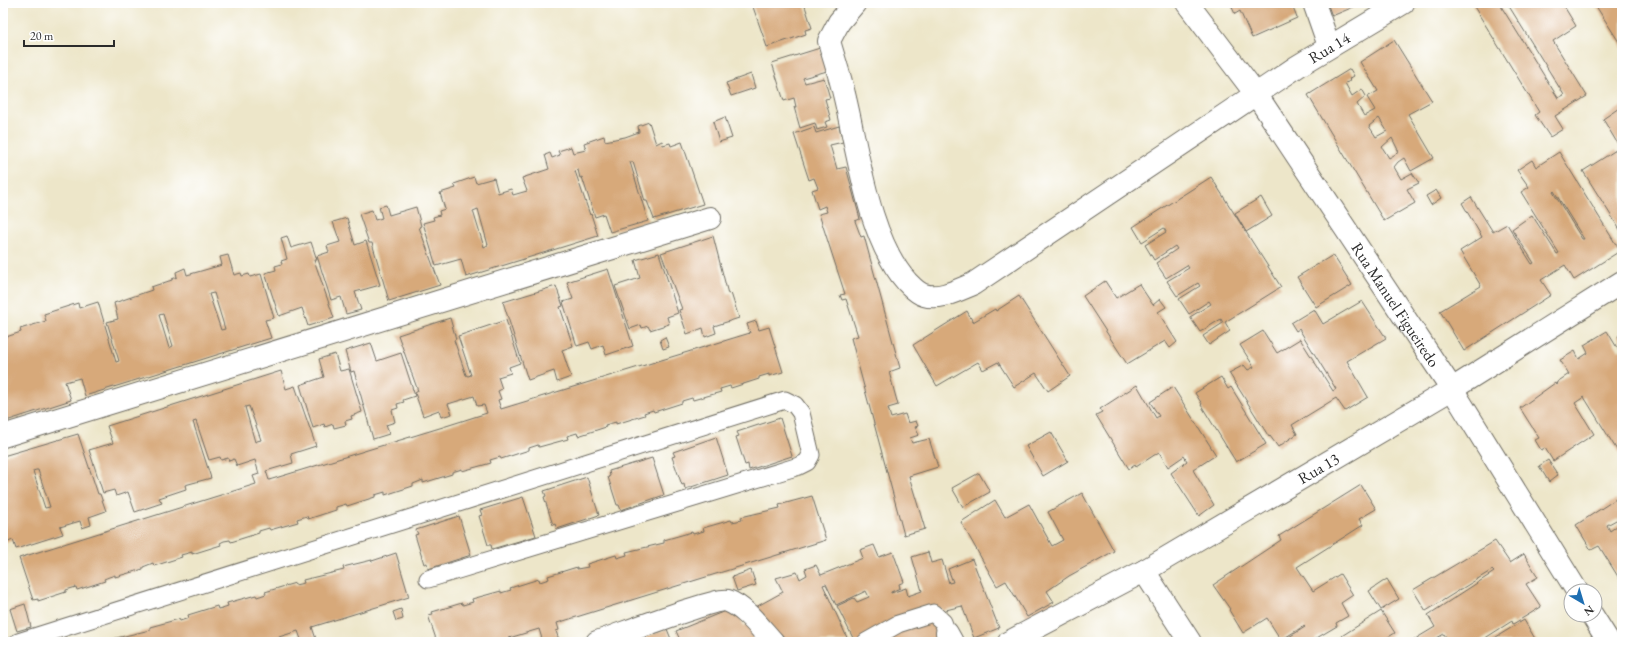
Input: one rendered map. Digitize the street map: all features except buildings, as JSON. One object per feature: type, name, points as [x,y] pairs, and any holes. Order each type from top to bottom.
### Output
[{"type":"street","name":"Rua 14","points":[[855,3],[839,22],[829,42],[844,94],[868,198],[888,253],[900,274],[913,289],[922,295],[932,297],[947,294],[973,284],[1329,46],[1403,3]]},
{"type":"street","name":"Rua Manuel Figueiredo","points":[[1187,3],[1256,94],[1452,389],[1572,583]]},
{"type":"street","points":[[1314,3],[1329,46]]},
{"type":"street","points":[[3,436],[710,218]]},
{"type":"street","name":"Rua 13","points":[[1009,642],[1144,571],[1452,389],[1622,282]]},
{"type":"street","points":[[1144,571],[1190,642]]},
{"type":"street","points":[[597,642],[697,608],[726,600],[740,607],[773,642]]},
{"type":"street","points":[[1597,623],[1609,642]]},
{"type":"lane","points":[[18,642],[785,400],[795,405],[801,413],[811,455],[807,462],[799,466],[428,579]]},
{"type":"lane","points":[[866,642],[898,624],[933,613],[943,622],[950,638]]}]
